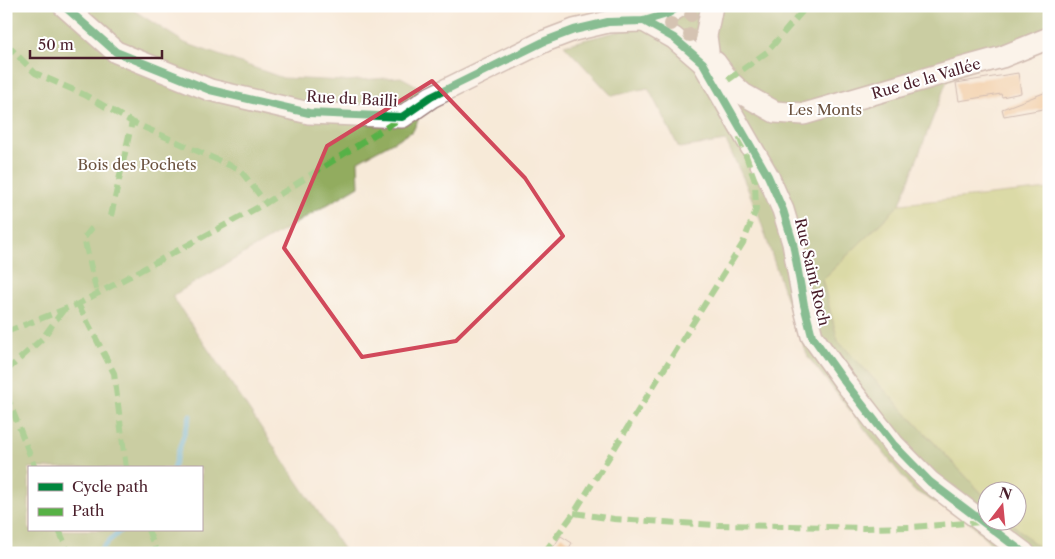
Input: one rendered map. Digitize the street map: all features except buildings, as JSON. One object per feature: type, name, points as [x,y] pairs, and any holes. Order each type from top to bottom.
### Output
[{"type":"street","name":"Rue du Bailli","points":[[64,6],[116,52],[210,90],[309,113],[402,117],[431,97],[545,41],[574,30],[608,22],[644,21],[667,14],[680,6]]},
{"type":"street","name":"Rue Saint Roch","points":[[712,6],[706,36],[705,57],[729,110],[768,176],[783,210],[794,243],[804,304],[812,336],[893,444],[917,470],[930,482],[1024,553]]},
{"type":"street","name":"Rue Saint Roch","points":[[644,21],[705,57]]},
{"type":"street","name":"Rue de la Vallée","points":[[705,57],[743,94],[775,112],[804,114],[1002,58],[1049,38]]},
{"type":"highlighted area","points":[[432,81],[525,178],[563,236],[456,341],[362,357],[284,248],[327,146]]},
{"type":"green space","name":"Bois des Pochets","points":[[6,6],[127,6],[185,43],[283,78],[345,81],[401,77],[430,93],[413,131],[358,161],[359,186],[172,296],[346,553],[6,553]]},
{"type":"green space","name":"Les Monts","points":[[671,6],[1049,6],[1049,32],[947,81],[900,204],[822,280],[838,341],[978,489],[978,530],[970,522],[913,490],[808,357],[760,219],[726,141],[679,148],[648,88],[612,96],[564,45],[651,23]]},
{"type":"green space","points":[[1049,189],[1049,553],[1045,553],[1021,532],[1028,532],[1028,482],[978,482],[978,489],[838,341],[822,280],[900,204]]},
{"type":"green space","name":"Les Monts","points":[[980,532],[1021,532],[1045,553],[1000,553]]},
{"type":"waterway","points":[[174,466],[190,416]]},
{"type":"waterway","points":[[97,553],[119,532]]},
{"type":"marked path","points":[[728,80],[767,52],[807,6]]},
{"type":"marked path","points":[[6,44],[35,73],[85,95],[132,122],[240,170],[266,203]]},
{"type":"marked path","points":[[6,332],[78,304],[266,203],[401,118]]},
{"type":"marked path","points":[[111,216],[132,122]]},
{"type":"marked path","points":[[544,553],[574,513],[743,243],[756,210],[755,181],[739,136]]},
{"type":"marked path","points":[[92,228],[84,238],[97,293]]},
{"type":"marked path","points":[[78,304],[114,373],[126,466]]},
{"type":"marked path","points":[[6,371],[42,339],[64,309]]},
{"type":"marked path","points":[[6,394],[34,466]]},
{"type":"marked path","points":[[574,513],[614,519],[715,525],[863,528],[978,522]]},
{"type":"marked path","points":[[60,532],[69,553]]},
{"type":"marked path","points":[[149,532],[157,553]]},
{"type":"cycle path","points":[[64,6],[116,52],[210,90],[309,113],[402,117],[431,97],[545,41],[574,30],[608,22],[644,21],[667,14],[680,6]]},
{"type":"cycle path","points":[[644,21],[674,38],[703,63],[768,176],[783,210],[793,243],[804,305],[812,336],[844,381],[893,444],[930,482],[1024,553]]}]
